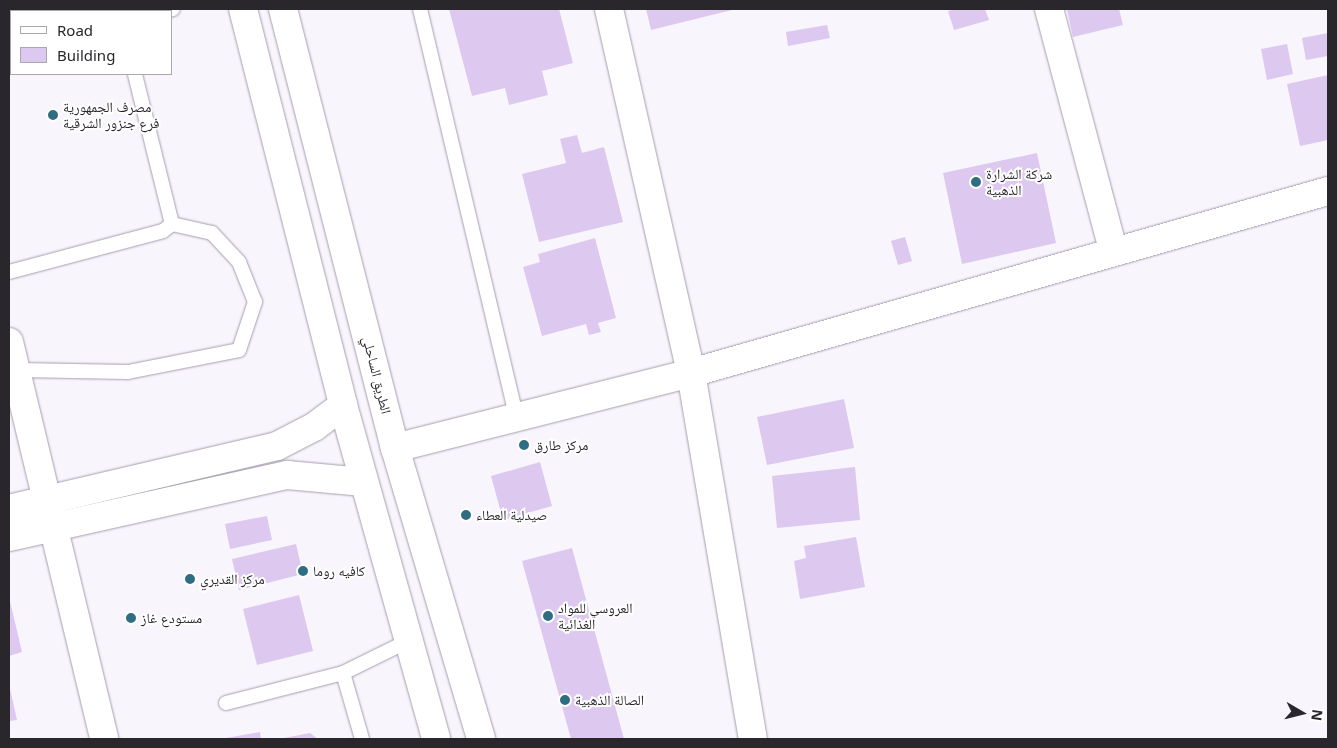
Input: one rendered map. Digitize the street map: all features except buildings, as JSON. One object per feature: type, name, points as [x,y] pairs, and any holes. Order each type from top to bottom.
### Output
[{"type":"main road","points":[[243,9],[343,406],[436,739]]},
{"type":"main road","name":"الطريق الساحلي","points":[[283,9],[395,448],[481,739]]},
{"type":"main road","points":[[609,9],[691,373],[753,739]]},
{"type":"main road","points":[[1049,9],[1113,249]]},
{"type":"main road","points":[[395,448],[516,415],[691,373],[1113,249],[1328,191]]},
{"type":"main road","points":[[12,353],[48,501],[57,528],[104,739]]},
{"type":"main road","points":[[9,509],[277,446],[314,427],[343,406]]},
{"type":"main road","points":[[277,446],[287,475]]},
{"type":"main road","points":[[9,537],[57,528],[287,475],[364,482]]},
{"type":"lane","points":[[420,9],[516,415]]},
{"type":"lane","points":[[135,75],[172,224]]},
{"type":"lane","points":[[9,272],[163,231],[172,224]]},
{"type":"lane","points":[[12,353],[128,372],[239,350],[255,302],[239,262],[212,233],[172,224]]},
{"type":"lane","points":[[226,703],[343,673],[408,641]]},
{"type":"lane","points":[[343,673],[362,739]]},
{"type":"place","name":"مصرف الجمهورية فرع جنزور الشرقية","points":[[53,115]]},
{"type":"place","name":"شركة الشرارة الذهبية","points":[[976,182]]},
{"type":"place","name":"مركز طارق","points":[[524,445]]},
{"type":"place","name":"صيدلية العطاء","points":[[466,515]]},
{"type":"place","name":"كافيه روما","points":[[303,571]]},
{"type":"place","name":"مركز القديري","points":[[190,579]]},
{"type":"place","name":"العروسي للمواد الغذائية","points":[[548,616]]},
{"type":"place","name":"مستودع غاز","points":[[131,618]]},
{"type":"place","name":"الصالة الذهبية","points":[[565,700]]}]
